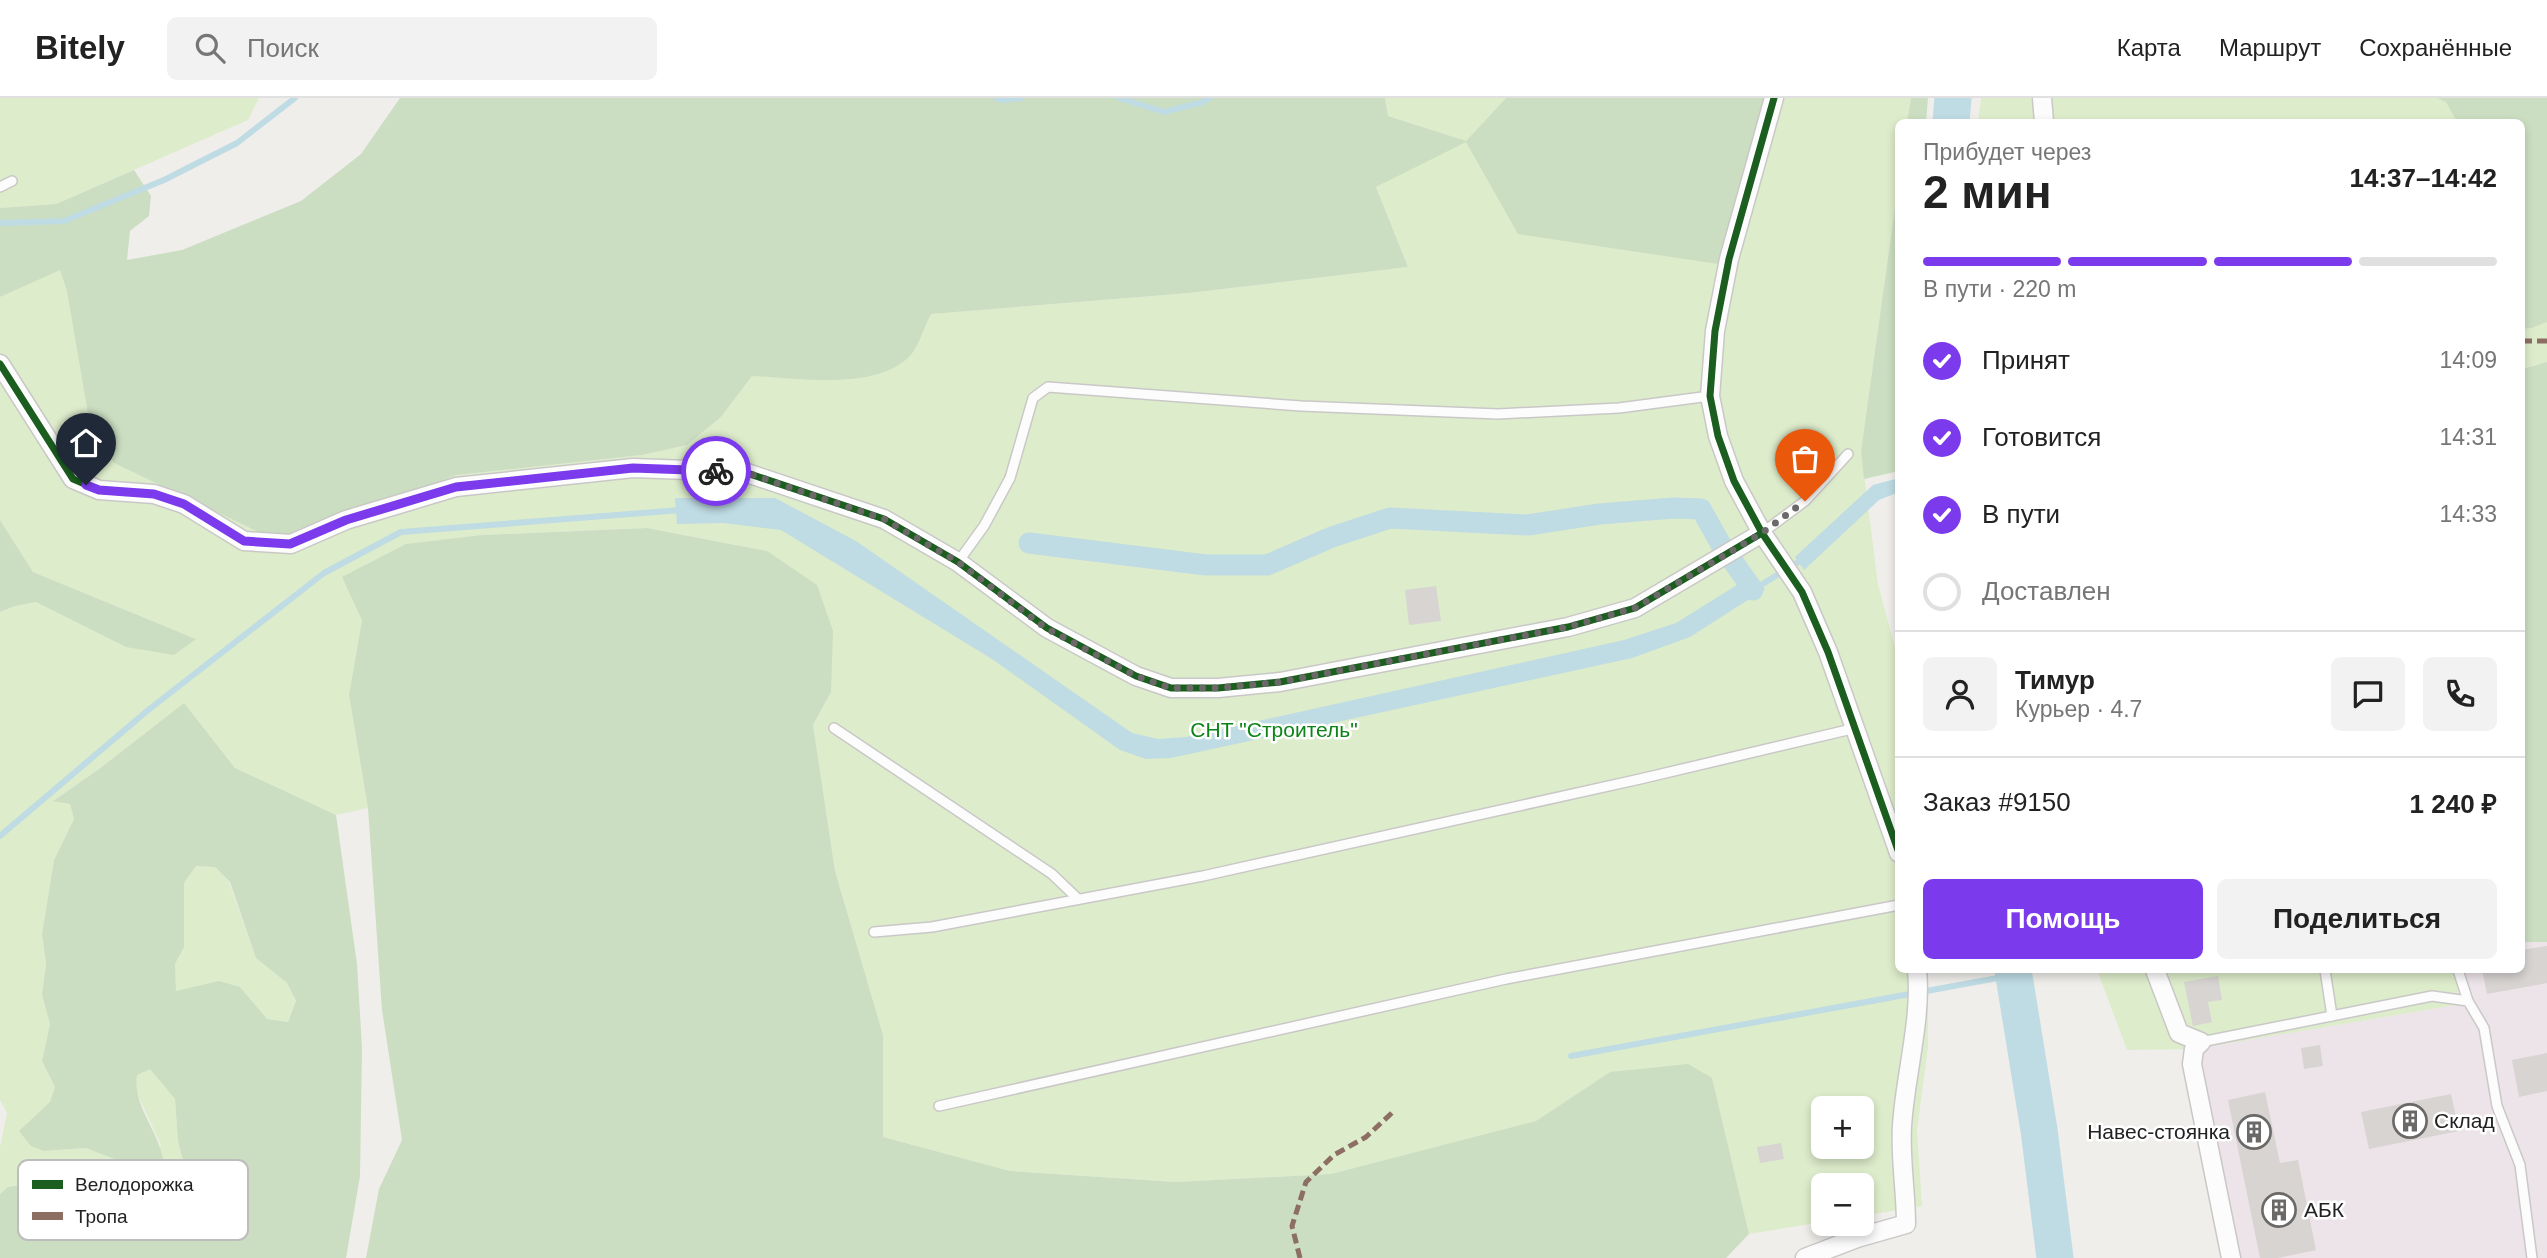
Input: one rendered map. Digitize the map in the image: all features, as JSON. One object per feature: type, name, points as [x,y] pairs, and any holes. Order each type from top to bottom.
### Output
[{"type":"street","points":[[1774,98],[1729,259],[1715,331],[1710,396],[1718,436],[1734,481],[1762,533],[1802,593],[1828,652],[1895,841]]},
{"type":"street","points":[[2042,98],[2044,119]]},
{"type":"street","points":[[0,364],[73,479],[99,490],[154,494],[184,504],[244,541],[290,544],[346,520],[456,487],[633,468],[744,472],[884,519],[958,562],[1046,628],[1136,676],[1171,688],[1218,688],[1280,682],[1568,627],[1635,608],[1762,533]]},
{"type":"street","points":[[1805,1258],[1857,1237],[1906,1224],[1902,1125],[1914,1029],[1917,973]]},
{"type":"street","points":[[2156,973],[2179,1034],[2201,1042],[2194,1049],[2192,1064],[2231,1258]]},
{"type":"lane","points":[[0,187],[12,181]]},
{"type":"lane","points":[[958,562],[984,526],[1010,478],[1032,398],[1048,387],[1301,406],[1498,414],[1619,408],[1710,396]]},
{"type":"lane","points":[[1762,533],[1805,501],[1848,454]]},
{"type":"lane","points":[[834,727],[1052,874],[1077,900]]},
{"type":"lane","points":[[874,932],[932,927],[1244,867],[1856,728]]},
{"type":"lane","points":[[939,1106],[1506,979],[1895,906]]},
{"type":"lane","points":[[2325,973],[2332,1016]]},
{"type":"lane","points":[[2459,973],[2468,1001],[2484,1028],[2497,1106],[2520,1165],[2532,1258]]},
{"type":"lane","points":[[2201,1042],[2432,996],[2468,1001]]},
{"type":"shaded area","points":[[2525,942],[2547,942],[2547,1258],[2234,1258],[2195,1049],[2455,1005],[2460,973],[2525,973]]},
{"type":"green space","points":[[0,98],[259,98],[248,120],[56,204],[0,208]]},
{"type":"green space","points":[[400,98],[1385,98],[1388,116],[1466,141],[1506,98],[1765,98],[1718,264],[1518,234],[1466,142],[1376,187],[1408,267],[1189,293],[931,314],[916,348],[894,368],[876,375],[834,380],[752,376],[721,417],[687,445],[642,455],[457,475],[289,534],[263,534],[114,463],[90,425],[67,291],[60,270],[0,297],[0,208],[56,204],[134,170],[151,196],[149,216],[130,231],[127,260],[182,250],[301,201],[361,154]]},
{"type":"green space","name":"СНТ \"Строитель\"","points":[[1385,98],[1506,98],[1466,141],[1718,264],[1765,98],[1911,98],[1908,119],[1895,119],[1895,208],[1861,451],[1878,584],[1895,647],[1895,973],[1928,973],[1928,1047],[1917,1130],[1922,1206],[1874,1214],[1874,1173],[1811,1173],[1811,1224],[1749,1234],[1712,1079],[1610,1072],[1536,1121],[1331,1174],[1176,1182],[1010,1171],[883,1137],[883,1035],[835,871],[813,725],[831,692],[767,551],[647,528],[483,535],[362,620],[349,695],[368,808],[336,815],[235,768],[184,703],[54,800],[70,804],[74,819],[54,860],[42,934],[46,964],[42,995],[50,1024],[42,1061],[55,1087],[44,1151],[86,1148],[117,1160],[18,1160],[18,1185],[8,1187],[0,1194],[0,1147],[7,1113],[0,1100],[0,612],[36,602],[126,647],[196,639],[33,572],[0,520],[0,297],[60,269],[67,291],[289,534],[457,475],[642,455],[687,445],[721,417],[752,376],[850,379],[910,356],[930,314],[1189,293],[1408,267],[1376,187],[1465,141],[1388,116]]},
{"type":"green space","points":[[1911,98],[1928,98],[1926,119],[1908,119]]},
{"type":"green space","points":[[1981,98],[2437,98],[2446,101],[2455,119],[1978,119]]},
{"type":"green space","points":[[2437,98],[2547,98],[2547,322],[2525,329],[2525,119],[2455,119],[2446,102]]},
{"type":"green space","points":[[1895,208],[1895,472],[1864,479],[1861,451]]},
{"type":"green space","points":[[2547,322],[2547,362],[2525,368],[2525,329]]},
{"type":"green space","points":[[2547,362],[2547,942],[2525,942],[2525,368]]},
{"type":"green space","points":[[0,520],[33,572],[196,639],[174,655],[126,647],[36,602],[0,612]]},
{"type":"green space","points":[[647,528],[767,551],[817,585],[833,631],[831,692],[813,725],[835,871],[883,1035],[883,1137],[1010,1171],[1176,1182],[1331,1174],[1536,1121],[1610,1072],[1688,1064],[1712,1078],[1749,1234],[1726,1258],[366,1258],[379,1189],[402,1140],[382,1010],[368,808],[349,695],[362,620],[342,577],[406,544],[483,535]]},
{"type":"green space","points":[[184,703],[235,768],[336,815],[357,964],[362,1048],[360,1176],[346,1258],[0,1258],[0,1194],[8,1187],[18,1185],[18,1240],[248,1240],[248,1160],[183,1160],[178,1141],[175,1099],[150,1069],[137,1075],[136,1086],[160,1148],[162,1160],[117,1160],[86,1148],[44,1151],[31,1146],[19,1131],[50,1102],[55,1087],[42,1061],[50,1024],[42,995],[46,964],[42,934],[54,860],[74,819],[70,804],[53,801]],"holes":[[[196,866],[215,867],[230,882],[256,958],[287,983],[296,1001],[288,1022],[267,1019],[240,987],[219,981],[176,991],[175,964],[184,947],[184,883]]]},
{"type":"green space","points":[[196,866],[215,867],[229,882],[256,958],[287,983],[296,1002],[288,1022],[267,1019],[240,987],[176,992],[175,964],[184,947],[184,883]]},
{"type":"green space","points":[[2098,973],[2460,973],[2456,1005],[2195,1049],[2127,1050]]},
{"type":"green space","name":"СНТ \"Строитель\"","points":[[150,1068],[175,1099],[178,1141],[183,1160],[145,1160],[161,1145],[135,1089],[137,1074]]},
{"type":"water","points":[[1895,479],[1895,494],[1879,500],[1804,570],[1795,557],[1873,485]]},
{"type":"water","points":[[675,498],[775,498],[856,541],[1132,733],[1158,739],[1186,737],[1624,640],[1676,623],[1753,575],[1765,589],[1690,637],[1632,658],[1171,758],[1146,759],[1120,750],[992,659],[781,530],[723,523],[677,524]]},
{"type":"building","points":[[1436,586],[1441,621],[1409,625],[1405,590]]},
{"type":"building","points":[[2547,946],[2547,983],[2487,994],[2483,973],[2525,973],[2525,950]]},
{"type":"building","points":[[2218,976],[2222,1000],[2208,1002],[2212,1022],[2193,1026],[2184,982]]},
{"type":"building","points":[[2320,1045],[2323,1066],[2304,1069],[2301,1048]]},
{"type":"building","points":[[2547,1053],[2547,1091],[2519,1097],[2512,1060]]},
{"type":"building","name":"АБК","points":[[2265,1092],[2280,1163],[2298,1160],[2316,1250],[2278,1258],[2260,1258],[2228,1100]]},
{"type":"building","name":"Склад","points":[[2451,1094],[2459,1131],[2369,1149],[2361,1112]]},
{"type":"building","points":[[1781,1143],[1784,1159],[1760,1163],[1757,1147]]},
{"type":"waterway","points":[[0,223],[64,221],[164,180],[237,143],[295,98]]},
{"type":"waterway","points":[[996,98],[1021,98]]},
{"type":"waterway","points":[[1119,98],[1164,112],[1210,98]]},
{"type":"waterway","points":[[1951,119],[1953,98]]},
{"type":"waterway","points":[[1029,543],[1206,565],[1267,565],[1332,537],[1390,518],[1528,525],[1599,514],[1674,508],[1701,509],[1720,543],[1753,590]]},
{"type":"waterway","points":[[0,836],[147,711],[324,573],[401,532],[681,510]]},
{"type":"waterway","points":[[1756,588],[1803,559]]},
{"type":"waterway","points":[[2013,973],[2039,1130],[2055,1258]]},
{"type":"waterway","points":[[1571,1056],[2014,975]]},
{"type":"marked path","points":[[2525,341],[2547,341]]},
{"type":"marked path","points":[[1300,1258],[1292,1226],[1306,1182],[1334,1155],[1366,1137],[1395,1110]]},
{"type":"cycle path","points":[[1774,98],[1729,259],[1715,331],[1710,396],[1718,436],[1734,481],[1762,533],[1802,592],[1828,652],[1895,842]]},
{"type":"cycle path","points":[[0,364],[73,479],[99,490],[154,494],[184,504],[244,541],[291,544],[346,520],[456,487],[633,468],[744,472],[884,519],[958,562],[1047,628],[1136,676],[1171,688],[1218,688],[1280,682],[1568,627],[1635,608],[1762,533]]},
{"type":"way so far","points":[[716,471],[744,472],[884,519],[958,562],[1046,628],[1136,676],[1171,688],[1218,688],[1280,682],[1568,627],[1635,608],[1762,533],[1805,501]]},
{"type":"place","name":"Склад","points":[[2410,1121]]},
{"type":"place","name":"Навес-стоянка","points":[[2254,1132]]},
{"type":"place","name":"АБК","points":[[2279,1210]]},
{"type":"route","points":[[86,485],[99,490],[154,494],[184,504],[244,541],[290,544],[346,520],[456,487],[633,468],[716,471]]}]
